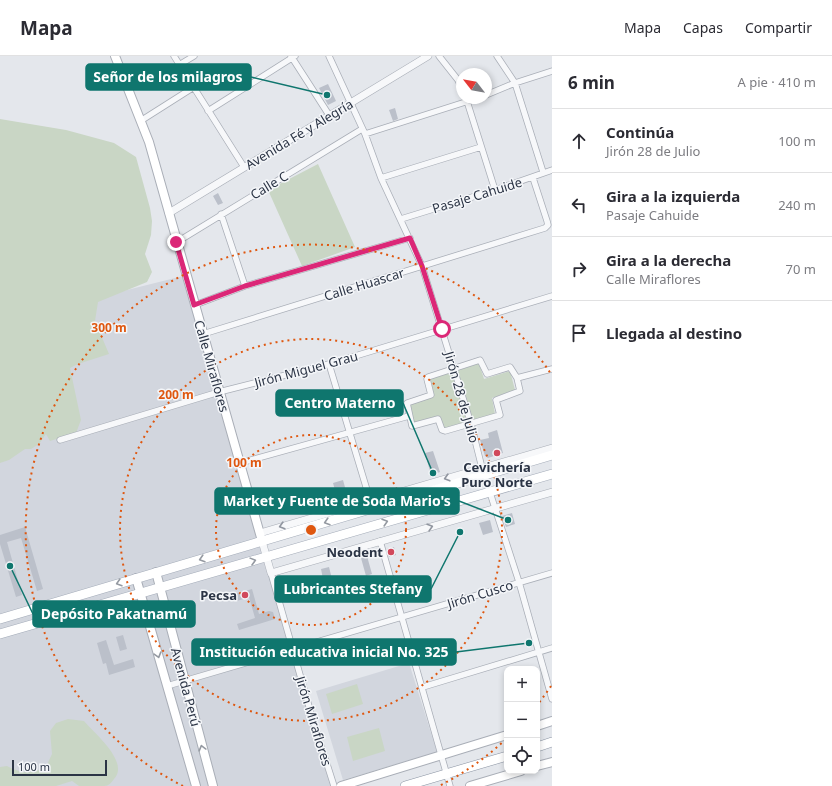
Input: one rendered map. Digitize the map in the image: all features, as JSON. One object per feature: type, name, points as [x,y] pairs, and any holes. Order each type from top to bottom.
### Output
[{"type":"main road","name":"Calle Miraflores","points":[[115,56],[142,120],[261,537]]},
{"type":"main road","points":[[0,619],[156,572],[261,537],[483,471],[552,455]]},
{"type":"main road","points":[[0,634],[489,491],[552,474]]},
{"type":"main road","name":"Avenida Perú","points":[[156,572],[212,786]]},
{"type":"main road","name":"Avenida Perú","points":[[136,578],[139,594],[196,786]]},
{"type":"main road","points":[[540,725],[552,721]]},
{"type":"main road","points":[[341,786],[504,737]]},
{"type":"main road","points":[[540,746],[552,742]]},
{"type":"main road","points":[[405,786],[504,757]]},
{"type":"main road","points":[[540,765],[552,762]]},
{"type":"main road","points":[[470,786],[511,774]]},
{"type":"street","points":[[174,56],[244,167]]},
{"type":"street","points":[[179,65],[194,56]]},
{"type":"street","name":"Jirón 28 de Julio","points":[[329,56],[365,134],[382,178],[422,266],[471,424],[489,491],[519,582],[540,652],[552,699]]},
{"type":"street","name":"Avenida Fé y Alegría","points":[[169,213],[428,56]]},
{"type":"street","points":[[439,56],[456,77]]},
{"type":"street","points":[[497,56],[515,83],[544,172]]},
{"type":"street","points":[[208,111],[293,57],[329,115]]},
{"type":"street","points":[[492,92],[552,71]]},
{"type":"street","points":[[142,120],[194,87]]},
{"type":"street","points":[[365,134],[456,103]]},
{"type":"street","points":[[467,104],[496,190]]},
{"type":"street","name":"Calle C","points":[[176,242],[362,129]]},
{"type":"street","points":[[382,178],[481,147]]},
{"type":"street","name":"Pasaje Cahuide","points":[[401,218],[496,190],[552,170]]},
{"type":"street","name":"Calle Huascar","points":[[203,334],[545,228],[548,225],[533,178]]},
{"type":"street","points":[[221,214],[245,286]]},
{"type":"street","points":[[194,305],[245,286],[410,238]]},
{"type":"street","name":"Jirón Miguel Grau","points":[[60,440],[219,392],[329,364],[552,296]]},
{"type":"street","points":[[480,360],[486,374],[511,368],[517,378],[520,391],[496,400],[500,415],[443,431],[439,419],[413,426],[409,416],[408,402],[431,395],[427,379],[428,377],[454,369],[480,360]]},
{"type":"street","points":[[329,364],[370,500]]},
{"type":"street","points":[[517,378],[552,368]]},
{"type":"street","points":[[240,462],[349,431],[409,416]]},
{"type":"street","points":[[261,537],[370,500],[483,471],[552,448]]},
{"type":"street","points":[[271,573],[552,492]]},
{"type":"street","name":"Jirón Miraflores","points":[[261,537],[312,717],[334,786]]},
{"type":"street","points":[[380,542],[448,774],[450,786]]},
{"type":"street","name":"Jirón Cusco","points":[[167,686],[403,618],[552,573]]},
{"type":"street","points":[[423,687],[552,648]]},
{"type":"shaded area","points":[[183,276],[331,786],[0,786],[0,386],[87,300]]},
{"type":"shaded area","points":[[409,663],[437,752],[343,780],[316,691]]},
{"type":"green space","points":[[0,119],[66,130],[114,143],[136,157],[150,208],[152,221],[151,235],[145,254],[152,272],[147,282],[98,302],[95,321],[109,354],[70,368],[81,420],[76,433],[50,441],[46,434],[39,444],[31,449],[25,449],[9,460],[0,463]]},
{"type":"green space","points":[[318,164],[355,247],[302,266],[268,190]]},
{"type":"green space","points":[[479,363],[484,379],[510,371],[515,390],[492,398],[495,414],[444,429],[440,416],[413,424],[408,404],[433,396],[429,379]]},
{"type":"green space","points":[[357,684],[363,704],[332,714],[326,694]]},
{"type":"green space","points":[[68,719],[84,721],[109,748],[114,756],[118,772],[109,785],[79,786],[72,781],[56,786],[0,786],[0,767],[7,766],[17,771],[31,772],[46,767],[52,754],[50,731],[56,723]]},
{"type":"green space","points":[[379,728],[385,751],[353,761],[347,737]]},
{"type":"building","points":[[328,84],[336,101],[328,105],[319,88]]},
{"type":"building","points":[[395,108],[398,119],[393,121],[389,110]]},
{"type":"building","points":[[218,193],[223,203],[218,205],[213,196]]},
{"type":"building","points":[[497,430],[503,453],[488,458],[485,456],[480,440],[489,438],[488,433]]},
{"type":"building","points":[[433,451],[440,472],[431,475],[425,453]]},
{"type":"building","points":[[343,480],[348,498],[338,501],[333,483]]},
{"type":"building","points":[[512,513],[515,524],[506,527],[502,516]]},
{"type":"building","points":[[490,520],[493,532],[483,535],[479,523]]},
{"type":"building","points":[[25,527],[43,589],[37,591],[21,538],[7,542],[22,595],[16,597],[0,544],[0,535]]},
{"type":"building","name":"Neodent","points":[[394,547],[396,555],[389,557],[387,549]]},
{"type":"building","points":[[367,556],[372,574],[366,576],[361,558]]},
{"type":"building","points":[[329,567],[334,587],[325,589],[321,569]]},
{"type":"building","points":[[252,589],[259,614],[269,611],[273,612],[275,619],[239,630],[237,624],[255,618],[249,597],[237,601],[235,594]]},
{"type":"building","points":[[123,635],[127,649],[120,651],[116,637]]},
{"type":"building","points":[[106,640],[114,665],[133,659],[135,667],[109,675],[106,663],[103,664],[97,643]]},
{"type":"place","name":"Señor de los milagros","points":[[327,95]]},
{"type":"place","name":"Cevichería Puro Norte","points":[[497,453]]},
{"type":"place","name":"Centro Materno","points":[[433,473]]},
{"type":"place","name":"Market y Fuente de Soda Mario's","points":[[508,520]]},
{"type":"place","name":"Lubricantes Stefany","points":[[460,532]]},
{"type":"place","name":"Neodent","points":[[391,552]]},
{"type":"place","name":"Depósito Pakatnamú","points":[[10,566]]},
{"type":"place","name":"Pecsa","points":[[245,595]]},
{"type":"place","name":"Institución educativa inicial No. 325","points":[[529,643]]},
{"type":"route","points":[[176,242],[194,305],[245,286],[410,238],[422,266],[442,329]]}]
